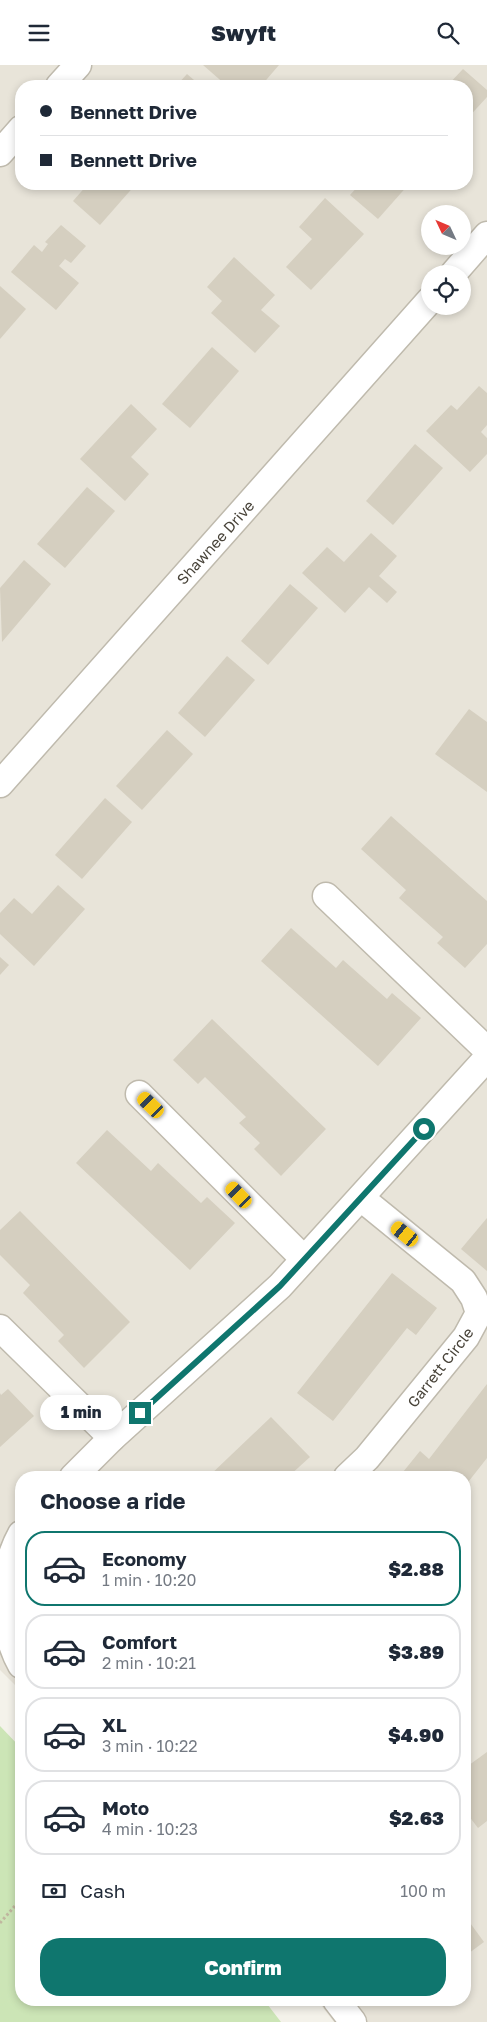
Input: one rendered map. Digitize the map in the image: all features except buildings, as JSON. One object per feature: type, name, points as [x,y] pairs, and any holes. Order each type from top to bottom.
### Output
[{"type":"street","points":[[64,80],[78,65]]},
{"type":"street","points":[[0,153],[15,136]]},
{"type":"street","points":[[461,265],[487,235]]},
{"type":"street","name":"Shawnee Drive","points":[[0,784],[421,310]]},
{"type":"street","points":[[326,896],[487,1050]]},
{"type":"street","points":[[79,1471],[112,1438],[280,1286],[487,1058]]},
{"type":"street","points":[[139,1093],[304,1259]]},
{"type":"street","name":"Garrett Circle","points":[[353,1471],[367,1458],[466,1337],[479,1313],[474,1298],[463,1281],[361,1198]]},
{"type":"street","points":[[0,1328],[112,1438]]},
{"type":"street","points":[[15,1545],[3,1586],[2,1613],[8,1637],[15,1652]]},
{"type":"street","points":[[341,2006],[353,2022]]},
{"type":"path","points":[[0,1923],[15,1906]]},
{"type":"shaded area","points":[[0,65],[487,65],[487,2022],[334,2022],[322,2006],[471,2006],[471,1471],[15,1471],[15,1685],[0,1670]]},
{"type":"green space","points":[[0,1726],[15,1742],[15,2006],[269,2006],[281,2022],[0,2022]]},
{"type":"route","points":[[140,1413],[280,1286],[424,1129]]}]
